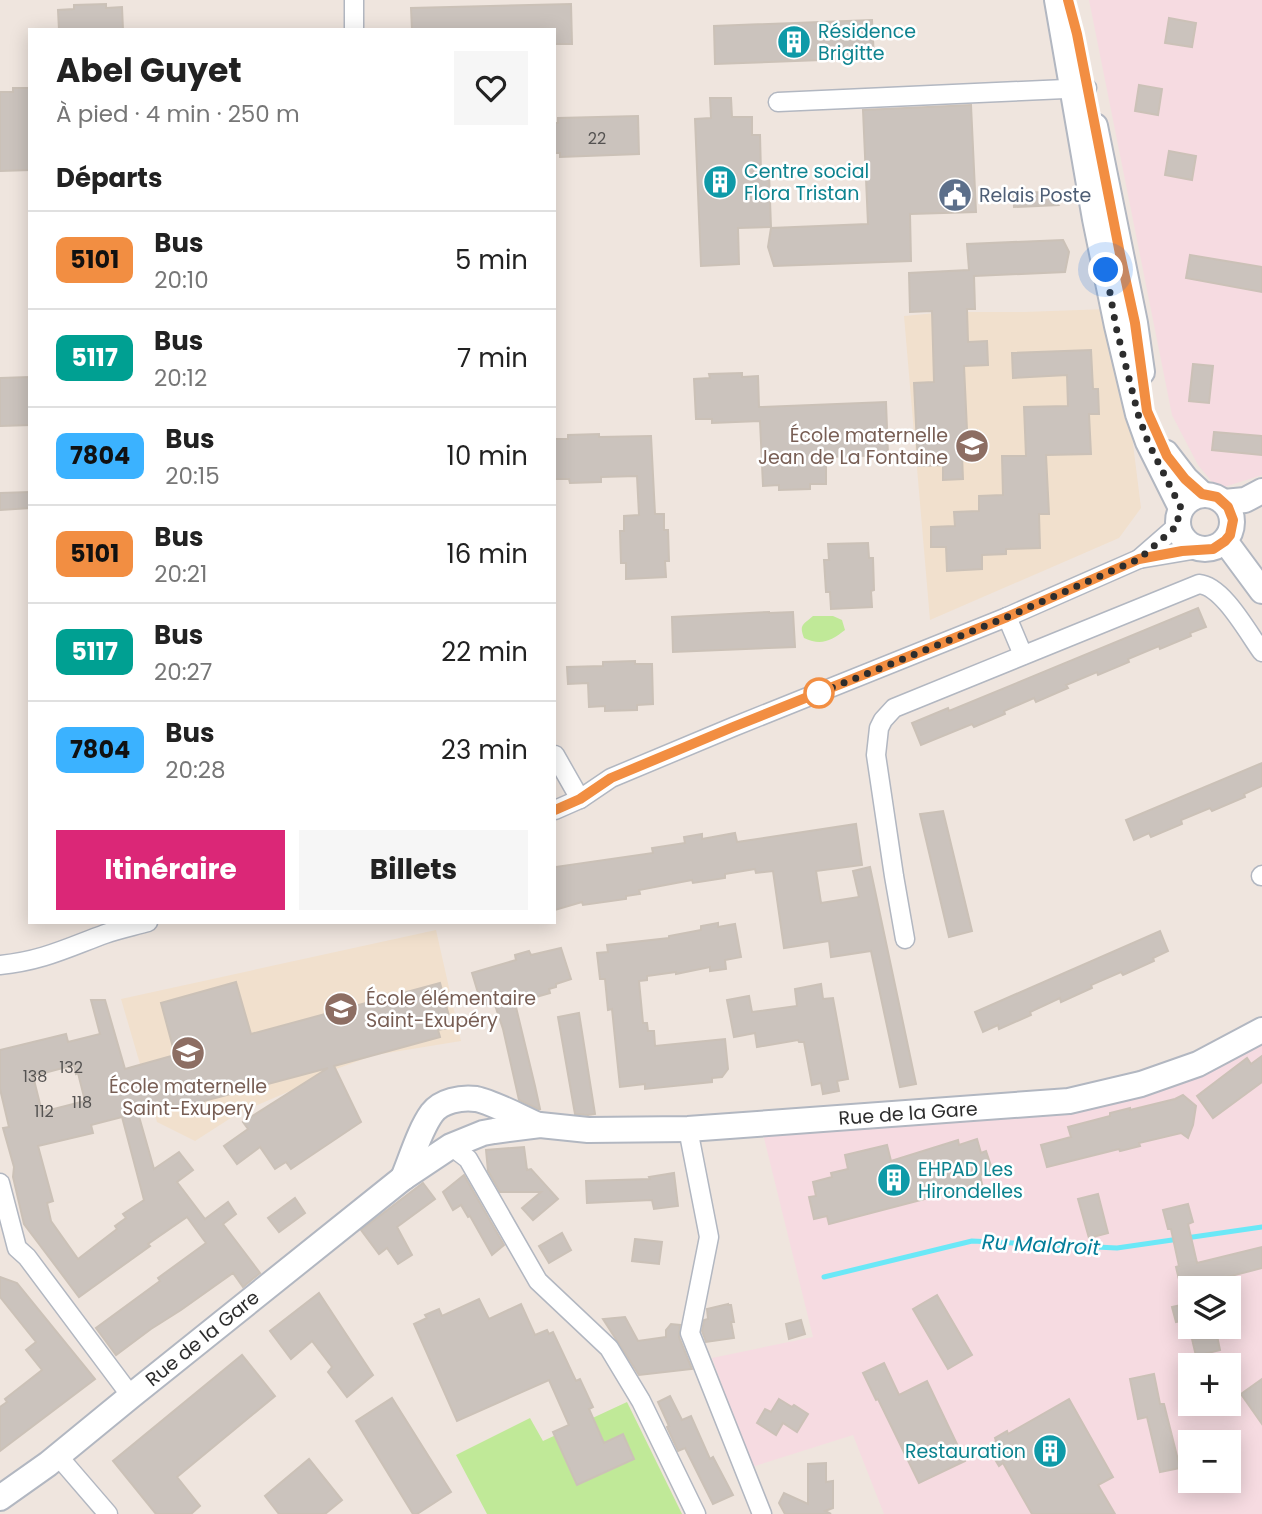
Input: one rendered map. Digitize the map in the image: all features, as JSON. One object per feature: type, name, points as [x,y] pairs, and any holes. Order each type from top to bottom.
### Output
[{"type":"street","points":[[354,0],[354,28]]},
{"type":"street","points":[[1057,0],[1135,323],[1147,411],[1167,456],[1185,479],[1232,508],[1262,592]]},
{"type":"street","points":[[1068,0],[1077,34],[1079,89],[1116,327],[1138,414],[1180,516],[1184,540],[1199,549]]},
{"type":"street","points":[[778,102],[1079,89]]},
{"type":"street","points":[[1139,559],[1180,516],[1187,501],[1194,496],[1232,508]]},
{"type":"street","points":[[556,810],[580,799],[611,778],[1007,617],[1139,559],[1213,549],[1232,508]]},
{"type":"street","points":[[905,939],[876,755],[879,728],[894,708],[1199,584],[1205,584],[1218,593],[1262,652]]},
{"type":"street","points":[[1007,617],[1024,655]]},
{"type":"street","points":[[556,757],[580,799]]},
{"type":"street","points":[[0,965],[37,960],[108,933],[141,924]]},
{"type":"street","name":"Rue de la Gare","points":[[0,1498],[58,1456],[403,1178],[451,1146],[483,1133],[540,1125],[596,1130],[688,1129],[1069,1101],[1141,1084],[1198,1064],[1262,1030]]},
{"type":"street","name":"Rue de la Gare","points":[[403,1178],[432,1113],[444,1103],[477,1099],[540,1125]]},
{"type":"street","points":[[492,1105],[496,1114],[494,1131]]},
{"type":"street","points":[[688,1129],[709,1237],[690,1333],[762,1514]]},
{"type":"street","points":[[420,1136],[451,1146],[468,1159],[538,1281],[609,1348],[641,1401],[696,1514]]},
{"type":"street","points":[[0,1183],[8,1248],[27,1257],[131,1396]]},
{"type":"street","points":[[58,1456],[108,1514]]},
{"type":"shaded area","points":[[1089,0],[1262,0],[1262,475],[1218,489],[1198,465],[1172,415]]},
{"type":"shaded area","points":[[1107,309],[1132,436],[1141,508],[1119,538],[930,620],[904,316],[947,312]]},
{"type":"shaded area","name":"École élémentaire Saint-Exupéry","points":[[436,930],[461,1041],[375,1055],[336,1069],[293,1096],[290,1091],[237,1114],[195,1141],[157,1122],[121,999]]},
{"type":"shaded area","points":[[1262,1040],[1262,1514],[884,1514],[853,1435],[752,1467],[712,1358],[813,1337],[763,1134],[1071,1109],[1179,1085]]},
{"type":"green space","points":[[813,616],[833,616],[842,620],[845,630],[826,641],[816,642],[804,638],[803,625]]},
{"type":"green space","points":[[627,1402],[682,1514],[487,1514],[456,1455],[530,1418],[543,1441]]},
{"type":"building","points":[[106,4],[106,8],[122,7],[123,28],[59,28],[58,10],[74,9],[74,5]]},
{"type":"building","points":[[571,4],[572,44],[556,44],[556,28],[412,28],[411,8]]},
{"type":"building","points":[[1169,18],[1196,23],[1192,47],[1165,43]]},
{"type":"building","name":"Résidence Brigitte","points":[[872,20],[874,58],[715,64],[714,26]]},
{"type":"building","points":[[1139,85],[1162,89],[1158,115],[1135,111]]},
{"type":"building","points":[[13,88],[28,88],[28,170],[0,171],[0,92],[13,92]]},
{"type":"building","name":"Centre social Flora Tristan","points":[[710,98],[731,98],[732,117],[752,117],[752,135],[760,135],[761,173],[769,173],[771,227],[738,228],[739,264],[701,266],[695,119],[711,118]]},
{"type":"building","points":[[971,105],[976,212],[910,214],[911,261],[774,266],[768,247],[771,228],[868,224],[863,110]]},
{"type":"building","points":[[638,116],[639,154],[560,157],[560,153],[556,153],[558,118]]},
{"type":"building","points":[[1169,151],[1196,156],[1192,180],[1165,175]]},
{"type":"building","points":[[1044,192],[1058,205],[1014,207],[1013,193]]},
{"type":"building","points":[[1063,240],[1069,252],[1065,272],[974,276],[975,309],[967,309],[968,342],[987,341],[988,365],[964,366],[967,430],[977,430],[978,454],[962,455],[963,479],[943,480],[943,465],[918,466],[914,383],[934,382],[932,311],[910,312],[909,273],[969,270],[967,244]]},
{"type":"building","points":[[1190,255],[1262,267],[1262,292],[1186,278]]},
{"type":"building","points":[[1091,350],[1093,389],[1098,389],[1099,414],[1089,414],[1091,454],[1046,455],[1049,514],[1039,514],[1040,548],[1006,549],[1006,554],[982,555],[982,569],[947,571],[946,547],[931,547],[931,527],[955,526],[954,512],[979,511],[979,496],[1003,495],[1002,456],[1026,456],[1024,407],[1068,406],[1067,375],[1013,378],[1012,353]]},
{"type":"building","points":[[1193,364],[1213,366],[1209,403],[1189,401]]},
{"type":"building","points":[[742,373],[742,377],[758,376],[759,407],[886,402],[888,455],[826,457],[826,484],[810,484],[810,489],[779,490],[779,485],[763,486],[760,421],[712,423],[712,419],[696,419],[694,379],[710,378],[709,374]]},
{"type":"building","points":[[28,377],[28,425],[0,426],[0,378]]},
{"type":"building","points":[[1214,432],[1262,436],[1262,455],[1212,450]]},
{"type":"building","points":[[568,435],[651,436],[655,514],[664,514],[664,530],[668,530],[669,561],[665,561],[666,577],[626,579],[626,563],[621,563],[620,531],[624,531],[624,516],[639,515],[637,476],[601,477],[601,482],[570,483],[569,479],[556,479],[556,439],[568,439]]},
{"type":"building","points":[[28,492],[28,508],[0,510],[0,493]]},
{"type":"building","points":[[868,543],[869,558],[873,558],[872,607],[831,609],[830,592],[826,592],[824,560],[829,560],[828,544]]},
{"type":"building","points":[[1198,608],[1206,627],[1190,633],[1191,636],[1128,659],[1129,662],[1098,675],[1097,672],[1066,685],[1068,688],[1036,702],[1034,698],[974,727],[972,724],[921,745],[912,723],[948,708],[949,711]]},
{"type":"building","points":[[793,612],[795,647],[673,652],[672,617]]},
{"type":"building","points":[[635,661],[635,664],[652,664],[653,704],[637,705],[637,710],[605,711],[605,706],[589,707],[588,683],[568,684],[567,667],[603,666],[603,662]]},
{"type":"building","points":[[1262,763],[1262,786],[1244,794],[1245,797],[1181,820],[1182,824],[1151,837],[1149,833],[1134,840],[1126,820]]},
{"type":"building","points":[[943,811],[972,931],[949,937],[920,814]]},
{"type":"building","points":[[856,824],[862,865],[816,871],[821,903],[859,897],[853,871],[870,867],[916,1084],[900,1087],[871,951],[831,957],[829,941],[784,948],[773,871],[756,873],[755,869],[725,874],[725,878],[693,883],[692,880],[639,890],[640,894],[626,896],[626,899],[583,905],[582,902],[556,910],[556,867],[653,853],[652,848],[685,843],[684,837],[702,834],[702,839],[735,833],[737,842]]},
{"type":"building","points":[[718,923],[718,927],[735,924],[741,957],[725,960],[726,969],[710,971],[710,967],[676,974],[647,976],[647,980],[639,981],[643,1023],[647,1023],[648,1031],[654,1031],[655,1046],[725,1039],[728,1069],[722,1077],[712,1078],[712,1082],[645,1089],[645,1084],[620,1087],[612,1009],[608,1010],[605,979],[600,979],[597,953],[608,952],[607,945],[669,938],[701,930],[701,926]]},
{"type":"building","points":[[1160,931],[1168,951],[1153,958],[1154,961],[1091,985],[1092,988],[1061,1002],[1060,998],[999,1029],[998,1025],[983,1032],[975,1012]]},
{"type":"building","points":[[561,948],[571,979],[556,984],[556,987],[549,989],[550,993],[515,1003],[538,1109],[519,1100],[494,1002],[482,1006],[472,973],[516,960],[515,955],[529,951],[531,955]]},
{"type":"building","points":[[236,982],[251,1034],[440,983],[452,1027],[438,1030],[440,1037],[334,1066],[361,1122],[291,1169],[286,1162],[275,1169],[260,1147],[237,1164],[224,1146],[248,1129],[243,1122],[328,1068],[174,1109],[173,1103],[138,1113],[154,1169],[179,1152],[193,1170],[177,1182],[205,1219],[228,1202],[236,1214],[223,1224],[260,1273],[243,1287],[233,1273],[116,1355],[96,1328],[206,1243],[187,1217],[79,1297],[24,1224],[13,1177],[14,1167],[3,1128],[9,1127],[0,1089],[0,1050],[66,1034],[68,1042],[100,1034],[91,1000],[105,1000],[125,1069],[175,1055],[161,1003]],"holes":[[[74,1065],[85,1101],[42,1112],[33,1076]],[[122,1117],[144,1200],[123,1214],[126,1218],[115,1226],[117,1229],[78,1259],[51,1221],[47,1203],[53,1201],[38,1146],[93,1133],[91,1125]]]},
{"type":"building","points":[[821,984],[823,999],[833,998],[848,1079],[837,1081],[839,1091],[823,1094],[821,1083],[812,1085],[804,1042],[798,1040],[757,1047],[755,1033],[734,1037],[727,1000],[749,996],[752,1012],[797,1006],[795,989]]},
{"type":"building","points":[[579,1013],[595,1114],[588,1115],[575,1114],[558,1017]]},
{"type":"building","points":[[1262,1056],[1262,1082],[1213,1118],[1197,1096],[1247,1058],[1251,1064]]},
{"type":"building","points":[[1183,1095],[1196,1106],[1188,1138],[1181,1133],[1139,1143],[1140,1146],[1047,1167],[1041,1145],[1071,1137],[1068,1127],[1110,1116],[1110,1113]]},
{"type":"building","name":"EHPAD Les Hirondelles","points":[[977,1139],[981,1153],[986,1151],[993,1172],[980,1175],[982,1184],[829,1224],[827,1216],[814,1219],[809,1197],[816,1196],[813,1182],[832,1177],[831,1173],[848,1169],[845,1155],[887,1145],[891,1161],[958,1140],[959,1145]]},
{"type":"building","points":[[524,1147],[527,1170],[531,1169],[558,1199],[533,1220],[522,1208],[541,1192],[500,1192],[488,1171],[486,1150]]},
{"type":"building","points":[[674,1173],[678,1206],[654,1209],[652,1200],[587,1203],[586,1181],[650,1179],[649,1177]]},
{"type":"building","points":[[464,1175],[504,1245],[492,1255],[470,1216],[468,1217],[461,1205],[453,1210],[443,1192]]},
{"type":"building","points":[[423,1183],[435,1199],[397,1227],[412,1255],[398,1264],[387,1248],[379,1254],[361,1230]]},
{"type":"building","points":[[1098,1194],[1108,1233],[1089,1238],[1078,1199]]},
{"type":"building","points":[[295,1198],[305,1213],[279,1232],[268,1218]]},
{"type":"building","points":[[1188,1204],[1193,1222],[1188,1224],[1197,1263],[1262,1247],[1262,1268],[1231,1276],[1178,1276],[1176,1267],[1179,1266],[1171,1229],[1168,1229],[1163,1210]]},
{"type":"building","points":[[562,1233],[571,1250],[549,1263],[539,1246]]},
{"type":"building","points":[[635,1239],[662,1242],[659,1264],[632,1261]]},
{"type":"building","points":[[0,1277],[17,1283],[95,1379],[0,1451],[0,1407],[7,1402],[5,1399],[42,1370],[26,1350],[36,1342],[0,1297]]},
{"type":"building","points":[[319,1293],[373,1375],[347,1397],[328,1372],[332,1367],[312,1341],[291,1359],[270,1331]]},
{"type":"building","points":[[937,1295],[972,1355],[948,1369],[913,1309]]},
{"type":"building","points":[[479,1299],[489,1319],[521,1304],[535,1335],[547,1330],[549,1334],[553,1332],[576,1381],[580,1379],[593,1407],[589,1409],[604,1443],[623,1434],[634,1459],[577,1485],[553,1432],[569,1425],[549,1380],[457,1421],[414,1324],[439,1309],[442,1316]]},
{"type":"building","points":[[731,1305],[734,1322],[731,1322],[734,1338],[706,1342],[702,1331],[704,1320],[708,1319],[707,1309]]},
{"type":"building","points":[[1178,1306],[1178,1322],[1176,1322],[1172,1307]]},
{"type":"building","points":[[625,1317],[638,1341],[666,1337],[666,1330],[671,1324],[680,1325],[679,1337],[692,1369],[639,1375],[603,1319]]},
{"type":"building","points":[[801,1320],[805,1334],[789,1339],[786,1324]]},
{"type":"building","points":[[1192,1339],[1218,1339],[1220,1350],[1195,1353]]},
{"type":"building","points":[[242,1355],[275,1396],[177,1477],[200,1506],[191,1514],[156,1514],[113,1461]]},
{"type":"building","points":[[884,1363],[899,1395],[927,1381],[965,1461],[919,1483],[863,1373]]},
{"type":"building","points":[[1154,1374],[1160,1404],[1164,1404],[1178,1468],[1160,1472],[1147,1417],[1138,1419],[1130,1379]]},
{"type":"building","points":[[1262,1379],[1262,1424],[1241,1394]]},
{"type":"building","points":[[670,1396],[682,1420],[691,1416],[710,1459],[713,1457],[733,1495],[713,1504],[685,1448],[678,1451],[658,1402]]},
{"type":"building","points":[[392,1398],[451,1492],[417,1514],[413,1514],[356,1421]]},
{"type":"building","points":[[779,1399],[808,1414],[797,1432],[783,1423],[776,1435],[757,1423],[765,1409],[771,1412]]},
{"type":"building","name":"Restauration","points":[[1069,1399],[1113,1477],[1098,1485],[1115,1514],[1032,1514],[1003,1463],[999,1466],[987,1446],[1007,1431],[1008,1434]]},
{"type":"building","points":[[309,1459],[342,1500],[325,1514],[279,1514],[265,1496]]},
{"type":"building","points":[[826,1463],[826,1482],[833,1481],[833,1508],[825,1511],[831,1514],[785,1514],[779,1503],[784,1493],[808,1504],[808,1464]]},
{"type":"waterway","name":"Ru Maldroit","points":[[824,1277],[972,1241],[1117,1248],[1262,1227]]},
{"type":"bus line","name":"5101","points":[[556,810],[580,799],[611,778],[1007,617],[1139,559],[1182,551],[1213,549],[1230,535],[1233,520],[1228,507],[1217,497],[1202,494],[1185,479],[1167,456],[1147,411],[1135,323],[1068,0]]},
{"type":"place","name":"Résidence Brigitte","points":[[794,42]]},
{"type":"place","name":"Centre social Flora Tristan","points":[[720,182]]},
{"type":"place","name":"Relais Poste","points":[[955,195]]},
{"type":"place","name":"École maternelle Jean de La Fontaine","points":[[972,446]]},
{"type":"place","name":"École élémentaire Saint-Exupéry","points":[[341,1009]]},
{"type":"place","name":"École maternelle Saint-Exupery","points":[[188,1053]]},
{"type":"place","name":"EHPAD Les Hirondelles","points":[[894,1180]]},
{"type":"place","name":"Restauration","points":[[1050,1451]]},
{"type":"route","points":[[819,693],[814,695],[1007,617],[1139,559],[1178,525],[1181,508],[1148,442],[1138,414],[1116,327],[1106,270]]}]
